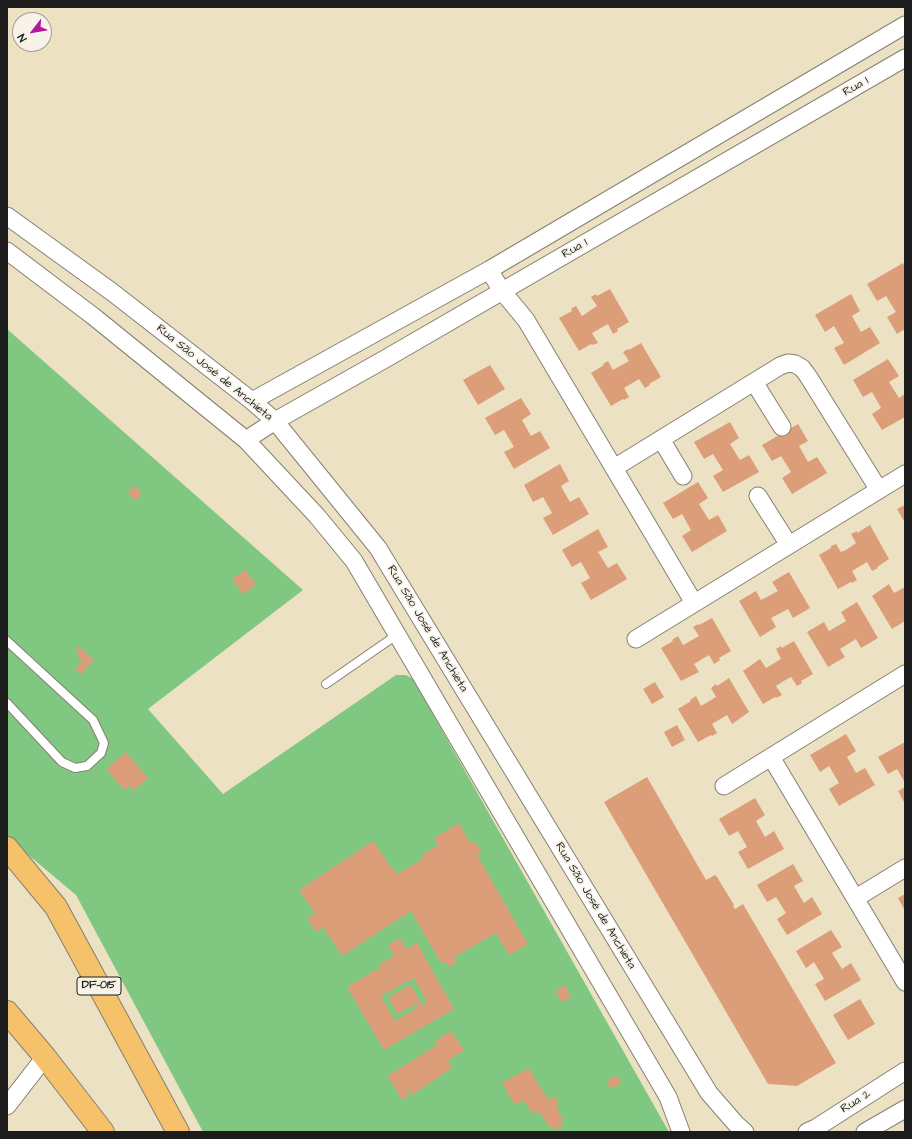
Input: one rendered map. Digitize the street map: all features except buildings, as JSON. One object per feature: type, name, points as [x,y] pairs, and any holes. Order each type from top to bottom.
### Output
[{"type":"main road","name":"DF-015","points":[[7,848],[56,907],[178,1132]]},
{"type":"main road","points":[[7,1012],[45,1057],[103,1132]]},
{"type":"street","points":[[252,401],[489,270],[905,25]]},
{"type":"street","name":"Rua 1","points":[[246,440],[275,421],[905,58]]},
{"type":"street","name":"Rua São José de Anchieta","points":[[7,216],[112,292],[252,401],[275,421],[378,548],[709,1093],[745,1132]]},
{"type":"street","points":[[7,251],[93,316],[246,440],[317,516],[354,561],[668,1097],[681,1132]]},
{"type":"street","points":[[489,270],[502,291],[526,320],[694,603]]},
{"type":"street","points":[[614,468],[780,366],[788,363],[795,364],[802,368],[879,490]]},
{"type":"street","points":[[754,382],[782,427]]},
{"type":"street","points":[[661,439],[683,476]]},
{"type":"street","points":[[636,639],[905,474]]},
{"type":"street","points":[[758,496],[789,545]]},
{"type":"street","points":[[724,786],[905,674]]},
{"type":"street","points":[[771,757],[905,982]]},
{"type":"street","points":[[856,898],[905,868]]},
{"type":"street","points":[[7,1106],[45,1057]]},
{"type":"street","name":"Rua 2","points":[[807,1132],[816,1128],[905,1071]]},
{"type":"street","points":[[866,1132],[905,1109]]},
{"type":"lane","points":[[326,684],[398,634]]},
{"type":"lane","points":[[7,641],[93,720],[104,743],[101,753],[87,766],[75,768],[62,762],[7,703]]},
{"type":"green space","points":[[7,329],[303,590],[148,709],[223,794],[396,675],[406,675],[413,679],[669,1132],[203,1132],[76,895],[7,837]]}]
